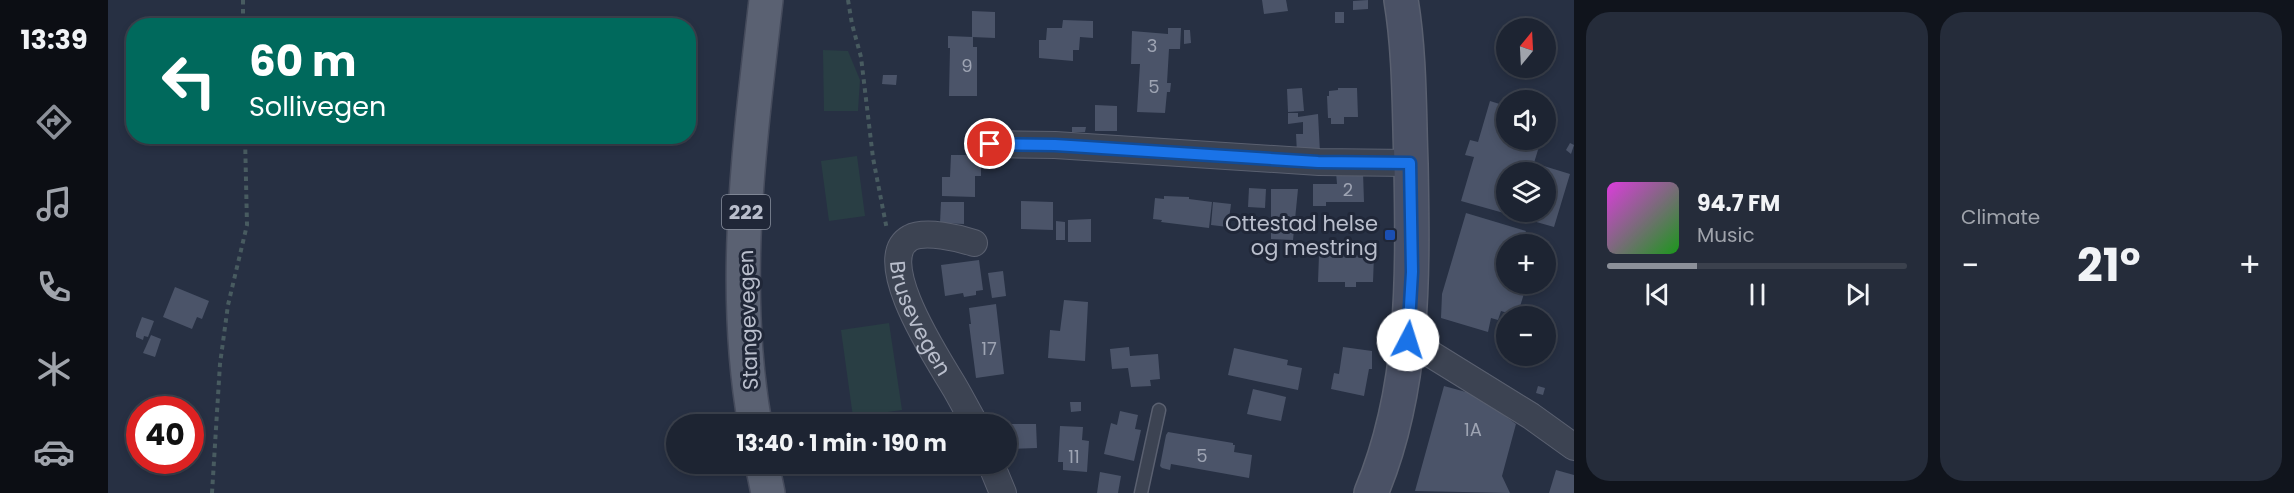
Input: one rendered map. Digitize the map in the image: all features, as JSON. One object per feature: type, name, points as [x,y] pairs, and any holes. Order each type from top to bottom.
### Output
[{"type":"main road","name":"Stangevegen","points":[[754,414],[745,347],[743,277],[750,149],[766,0]]},
{"type":"main road","points":[[764,474],[768,493]]},
{"type":"street","points":[[1371,493],[1389,439],[1399,399],[1408,340],[1412,272],[1410,163],[1407,46],[1401,0]]},
{"type":"street","points":[[990,144],[1055,145],[1318,162],[1410,163]]},
{"type":"street","name":"Brusevegen","points":[[969,414],[920,328],[901,280],[898,262],[899,253],[904,244],[910,238],[918,236],[934,235],[974,243]]},
{"type":"street","points":[[1408,340],[1531,416],[1574,447]]},
{"type":"street","points":[[995,474],[1003,493]]},
{"type":"lane","points":[[1141,493],[1159,410]]},
{"type":"path","points":[[243,0],[243,18]]},
{"type":"path","points":[[848,0],[861,57],[868,125],[880,200],[888,235],[899,253]]},
{"type":"path","points":[[212,493],[221,352],[228,305],[247,225],[245,144]]},
{"type":"green space","points":[[823,50],[848,51],[860,80],[858,111],[824,111]]},
{"type":"green space","points":[[857,156],[865,216],[829,221],[821,161]]},
{"type":"green space","points":[[889,323],[902,410],[853,414],[841,330]]},
{"type":"building","points":[[1262,0],[1286,0],[1288,11],[1264,14]]},
{"type":"building","points":[[1368,0],[1368,9],[1353,10],[1353,1]]},
{"type":"building","points":[[972,11],[995,12],[995,38],[972,37]]},
{"type":"building","points":[[1335,12],[1344,12],[1344,23],[1335,23]]},
{"type":"building","points":[[1063,20],[1093,21],[1093,38],[1080,37],[1079,50],[1073,50],[1073,61],[1039,58],[1039,40],[1046,40],[1047,28],[1062,28]]},
{"type":"building","points":[[1168,28],[1181,28],[1180,49],[1169,49],[1167,83],[1171,83],[1170,92],[1167,92],[1165,113],[1137,112],[1140,64],[1131,64],[1132,31],[1168,34]]},
{"type":"building","points":[[1184,30],[1190,30],[1191,43],[1184,44]]},
{"type":"building","points":[[948,36],[973,37],[973,47],[977,47],[977,96],[949,96]]},
{"type":"building","points":[[883,75],[897,75],[896,85],[882,84]]},
{"type":"building","points":[[1302,88],[1304,111],[1288,112],[1287,89]]},
{"type":"building","points":[[1338,88],[1357,88],[1358,117],[1344,117],[1344,124],[1331,124],[1331,118],[1328,118],[1327,96],[1329,96],[1329,91],[1338,90]]},
{"type":"building","points":[[1490,101],[1496,103],[1496,150],[1538,150],[1534,162],[1496,162],[1496,211],[1461,201],[1474,157],[1465,155],[1470,140],[1478,142]]},
{"type":"building","points":[[1095,105],[1117,106],[1117,131],[1095,131]]},
{"type":"building","points":[[1288,113],[1298,113],[1298,117],[1318,114],[1320,153],[1297,153],[1296,134],[1303,134],[1303,122],[1288,124]]},
{"type":"building","points":[[1072,127],[1086,127],[1085,132],[1072,132]]},
{"type":"building","points":[[1570,143],[1574,145],[1571,154],[1566,150]]},
{"type":"building","points":[[951,155],[977,155],[977,160],[981,160],[981,176],[975,176],[975,197],[942,196],[942,177],[950,177]]},
{"type":"building","points":[[1556,170],[1570,174],[1556,220]]},
{"type":"building","points":[[1336,172],[1363,172],[1364,202],[1326,202],[1326,206],[1313,206],[1313,184],[1337,184]]},
{"type":"building","points":[[1249,188],[1266,189],[1265,208],[1248,207]]},
{"type":"building","points":[[1271,189],[1298,189],[1293,240],[1271,239]]},
{"type":"building","points":[[1164,196],[1189,197],[1189,199],[1212,202],[1209,228],[1153,219],[1155,198],[1164,199]]},
{"type":"building","points":[[1021,201],[1053,202],[1053,230],[1021,229]]},
{"type":"building","points":[[941,202],[964,202],[964,224],[940,223]]},
{"type":"building","points":[[1213,202],[1231,204],[1228,227],[1211,225]]},
{"type":"building","points":[[1466,213],[1526,231],[1524,234],[1496,234],[1496,294],[1524,294],[1520,306],[1496,306],[1496,319],[1491,318],[1488,332],[1441,318],[1442,294]]},
{"type":"building","points":[[1091,219],[1091,242],[1068,242],[1068,220]]},
{"type":"building","points":[[1056,221],[1065,222],[1065,240],[1056,240]]},
{"type":"building","points":[[1536,222],[1556,222],[1554,227]]},
{"type":"building","points":[[1319,255],[1374,255],[1373,282],[1356,282],[1356,287],[1345,287],[1345,282],[1318,282]]},
{"type":"building","points":[[979,260],[983,290],[976,291],[976,295],[964,297],[963,293],[945,296],[941,265]]},
{"type":"building","points":[[1003,271],[1006,296],[992,298],[988,273]]},
{"type":"building","points":[[175,287],[209,301],[202,319],[197,317],[192,329],[163,317]]},
{"type":"building","points":[[1064,300],[1088,302],[1085,361],[1048,358],[1050,330],[1060,331]]},
{"type":"building","points":[[996,304],[1004,374],[976,378],[969,308]]},
{"type":"building","points":[[142,317],[154,321],[148,337],[144,336],[143,340],[136,337]]},
{"type":"building","points":[[151,335],[161,339],[155,357],[143,353]]},
{"type":"building","points":[[1129,347],[1130,356],[1158,354],[1160,379],[1150,380],[1151,386],[1131,387],[1128,368],[1112,369],[1110,349]]},
{"type":"building","points":[[1343,347],[1372,351],[1372,369],[1369,369],[1364,396],[1331,389],[1334,373],[1339,374]]},
{"type":"building","points":[[1234,348],[1288,360],[1287,365],[1302,368],[1298,390],[1228,375]]},
{"type":"building","points":[[1444,386],[1477,395],[1516,424],[1502,476],[1510,493],[1415,491]]},
{"type":"building","points":[[1538,386],[1545,388],[1543,395],[1536,393]]},
{"type":"building","points":[[1253,389],[1286,397],[1281,421],[1247,414]]},
{"type":"building","points":[[1070,402],[1081,402],[1081,411],[1071,412]]},
{"type":"building","points":[[1120,411],[1138,415],[1135,429],[1141,430],[1134,461],[1104,454],[1111,423],[1117,425]]},
{"type":"building","points":[[1017,424],[1036,424],[1037,448],[1017,449]]},
{"type":"building","points":[[1060,426],[1083,427],[1082,440],[1089,441],[1087,472],[1063,470],[1063,462],[1058,462]]},
{"type":"building","points":[[1168,432],[1233,443],[1234,452],[1252,455],[1249,478],[1171,464],[1170,470],[1162,468],[1160,466]]},
{"type":"building","points":[[1556,470],[1574,475],[1574,493],[1549,493]]},
{"type":"building","points":[[1100,472],[1121,476],[1118,493],[1097,493]]},
{"type":"place","name":"Ottestad helse og mestring","points":[[1390,235]]},
{"type":"route","points":[[990,144],[1055,145],[1318,162],[1410,163],[1412,272],[1408,340]]}]
